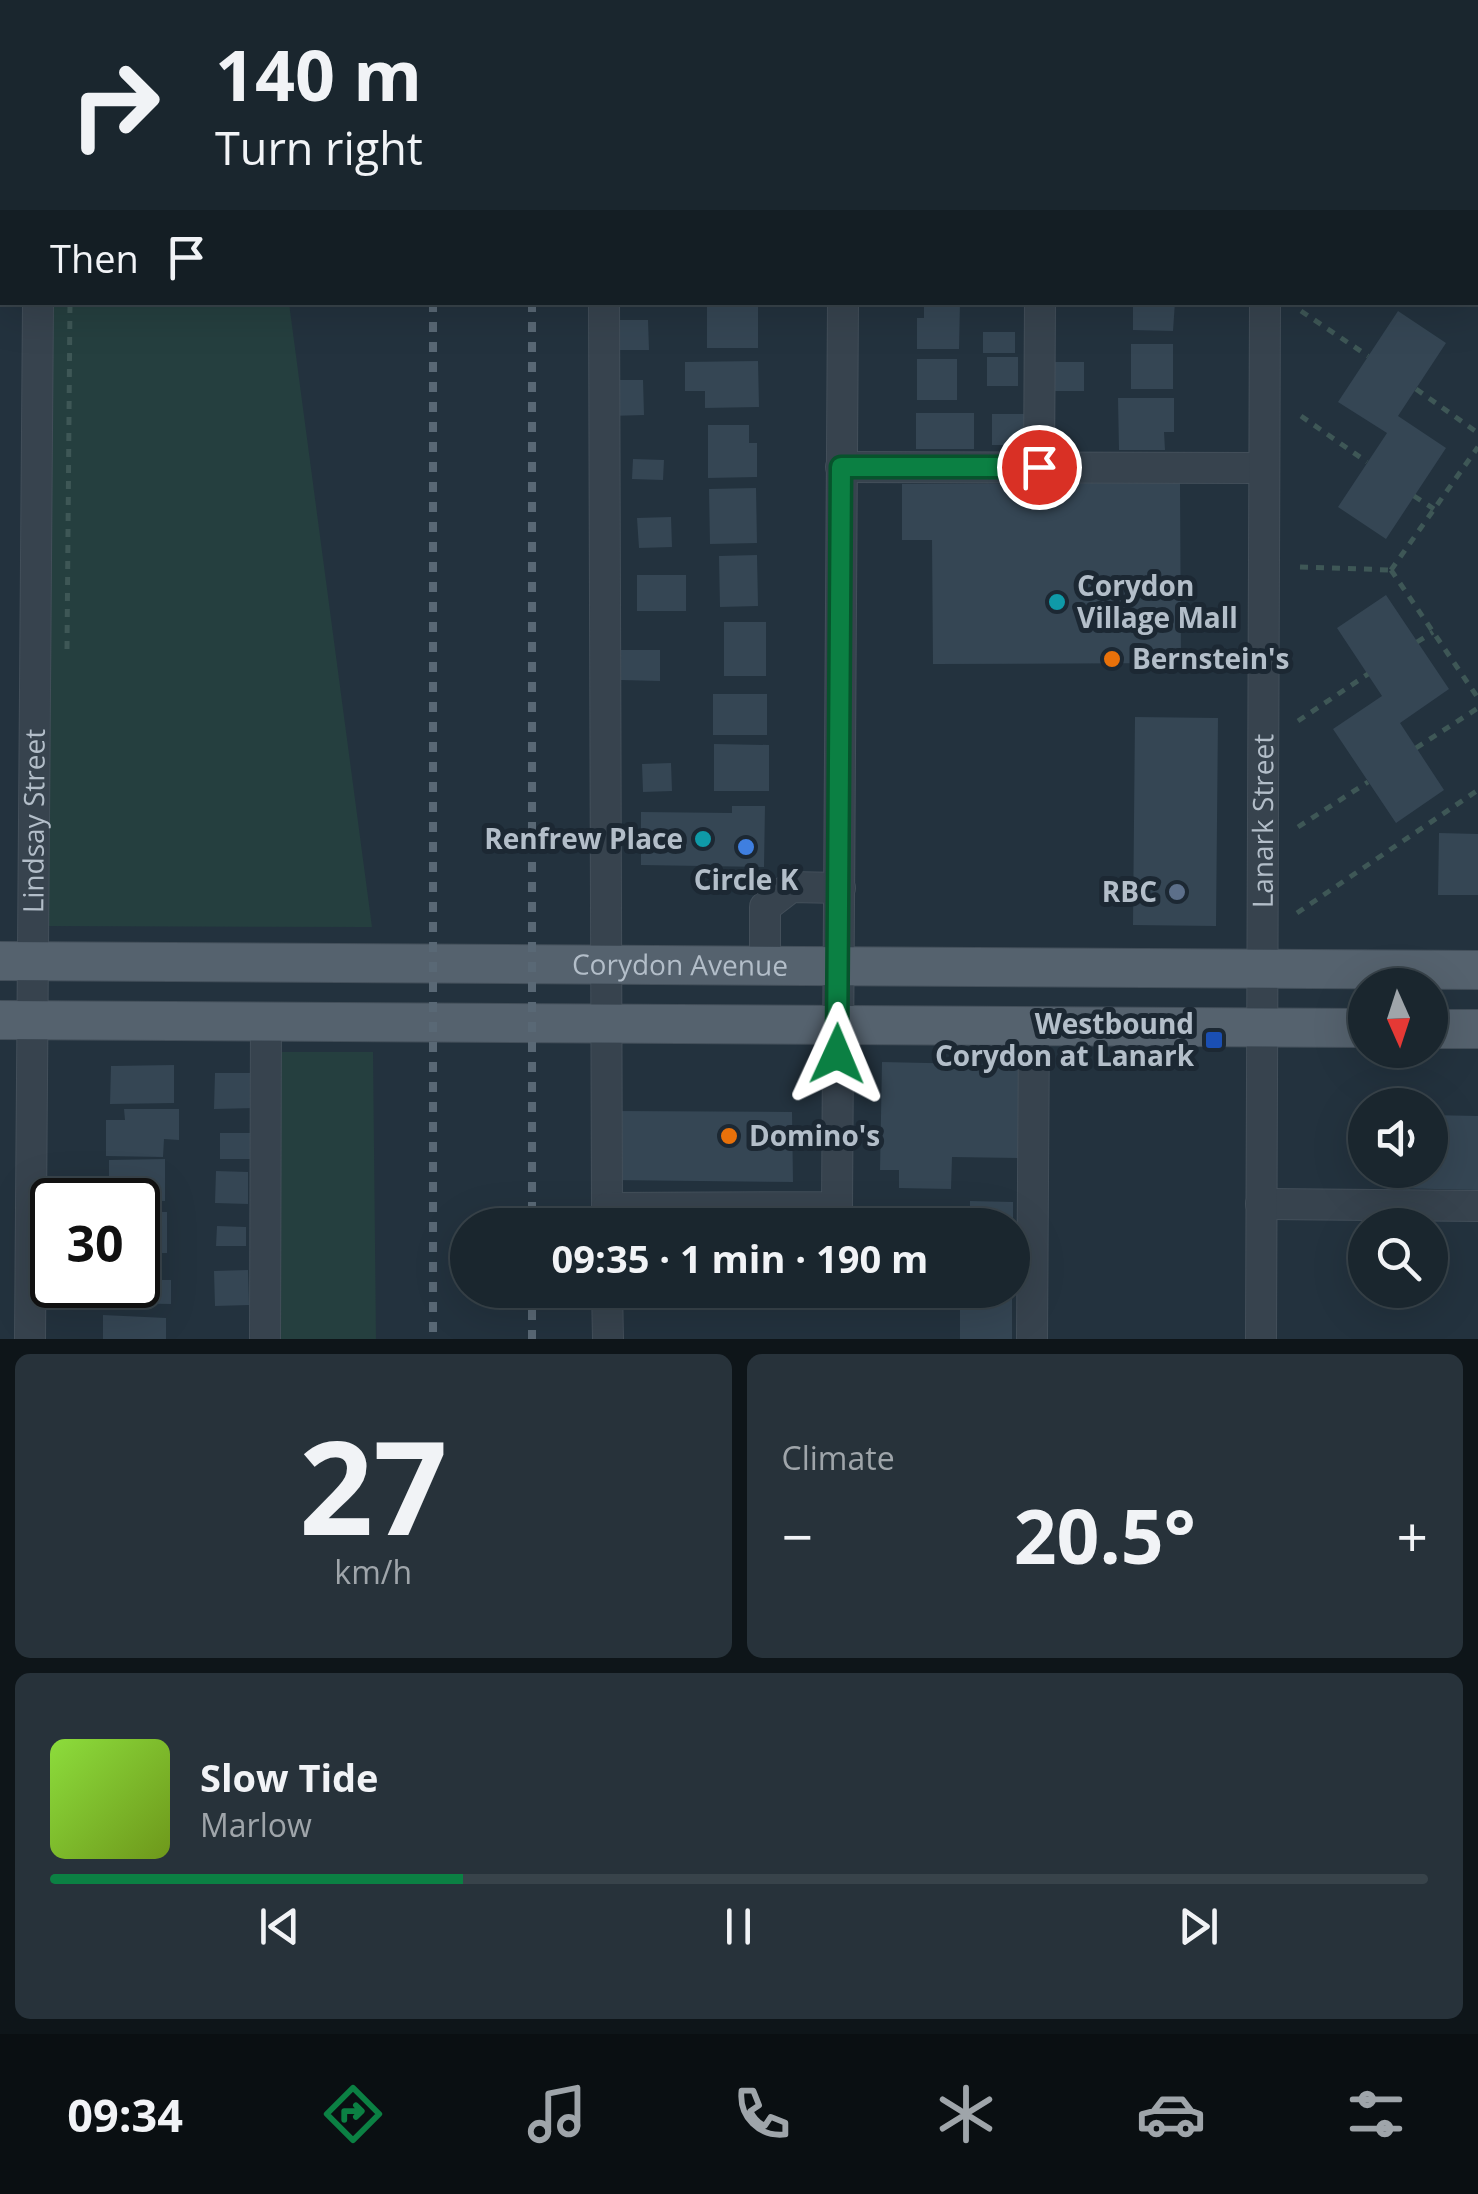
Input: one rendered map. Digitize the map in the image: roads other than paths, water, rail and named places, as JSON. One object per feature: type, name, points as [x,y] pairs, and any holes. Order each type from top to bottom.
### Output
[{"type":"main road","name":"Corydon Avenue","points":[[17,960],[1478,970]]},
{"type":"main road","name":"Corydon Avenue","points":[[16,1020],[1348,1028]]},
{"type":"main road","points":[[1448,1029],[1478,1029]]},
{"type":"street","name":"Lindsay Street","points":[[30,1339],[16,1020],[38,305]]},
{"type":"street","points":[[604,305],[607,1208]]},
{"type":"street","points":[[811,1208],[837,1207],[843,305]]},
{"type":"street","points":[[1039,467],[1040,305]]},
{"type":"street","name":"Lanark Street","points":[[1261,1339],[1265,305]]},
{"type":"street","points":[[841,467],[1264,468]]},
{"type":"street","points":[[764,967],[765,907],[792,888],[840,888]]},
{"type":"street","points":[[265,1339],[266,1020]]},
{"type":"street","points":[[1032,1339],[1034,1025]]},
{"type":"street","points":[[1261,1204],[1478,1206]]},
{"type":"street","points":[[608,1308],[608,1339]]},
{"type":"railway","points":[[433,305],[433,1339]]},
{"type":"railway","points":[[532,305],[532,1208]]},
{"type":"railway","points":[[532,1308],[532,1339]]},
{"type":"place","name":"Corydon Village Mall","points":[[1057,602]]},
{"type":"place","name":"Bernstein's","points":[[1112,659]]},
{"type":"place","name":"Renfrew Place","points":[[703,839]]},
{"type":"place","name":"Circle K","points":[[746,847]]},
{"type":"place","name":"RBC","points":[[1177,892]]},
{"type":"place","name":"Westbound Corydon at Lanark","points":[[1214,1040]]},
{"type":"place","name":"Domino's","points":[[729,1136]]}]
